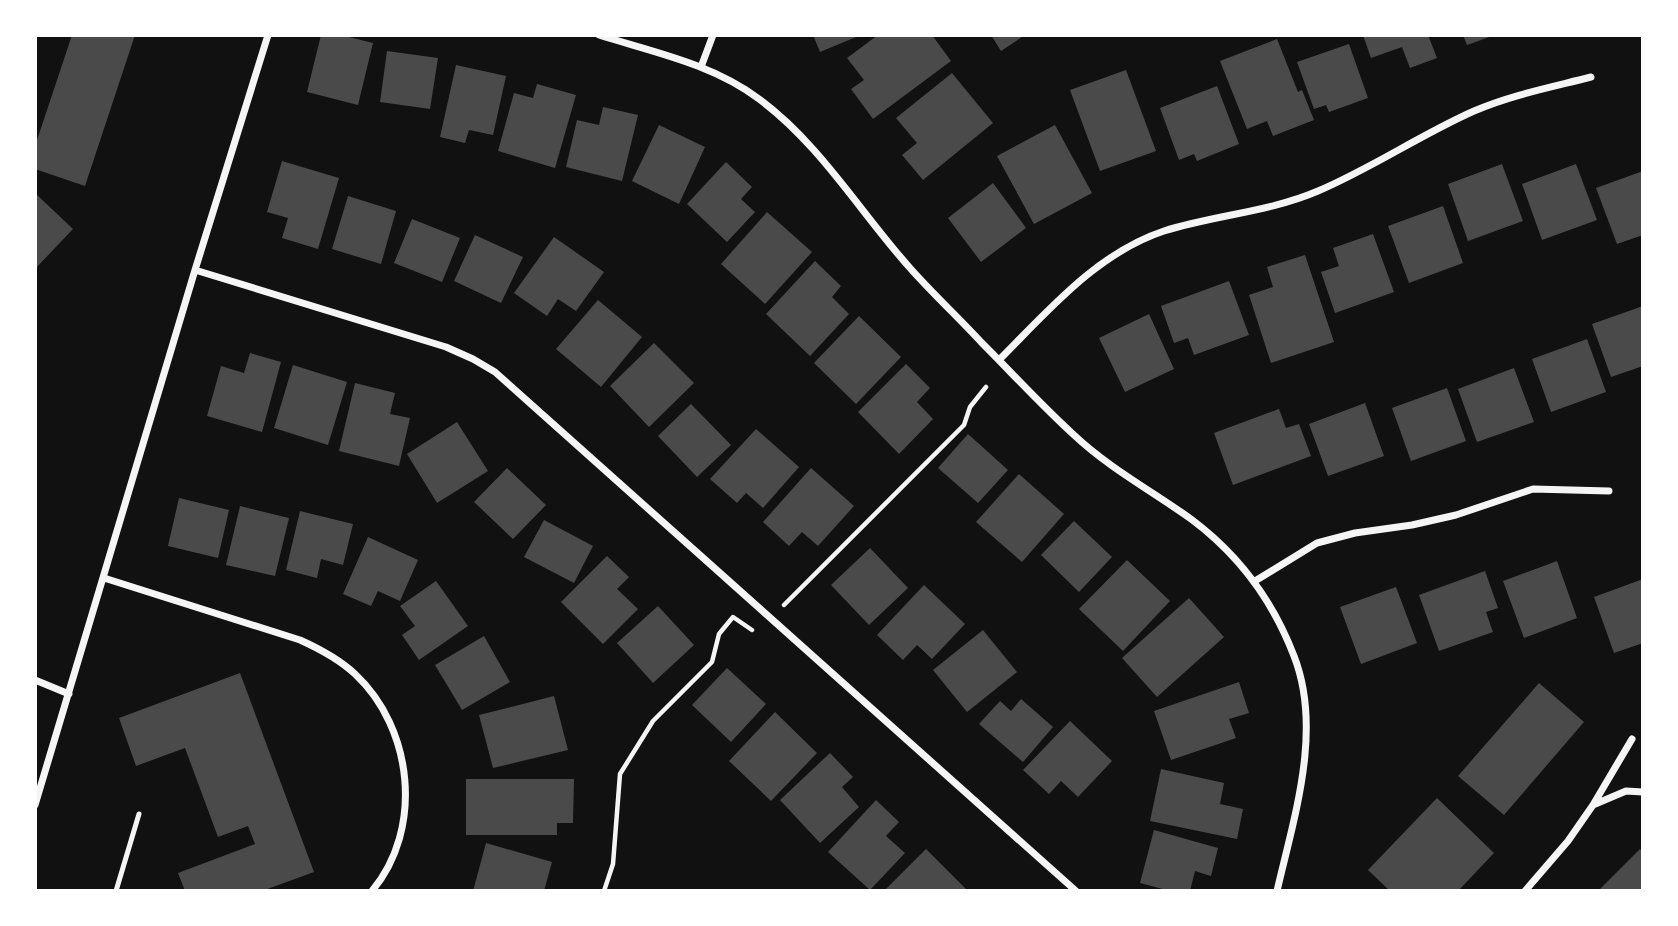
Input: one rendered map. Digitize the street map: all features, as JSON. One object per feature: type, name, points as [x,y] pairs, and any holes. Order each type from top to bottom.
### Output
[{"type":"street","points":[[35,805],[268,35]]},
{"type":"street","points":[[599,35],[701,67],[732,80],[779,114],[803,137],[910,268],[1076,437],[1192,520],[1221,545],[1255,581],[1281,624],[1296,659],[1305,691],[1307,721],[1302,772],[1277,891]]},
{"type":"street","points":[[701,67],[713,35]]},
{"type":"street","points":[[999,360],[1069,290],[1133,244],[1163,231],[1283,204],[1316,192],[1357,174],[1485,106],[1591,77]]},
{"type":"street","points":[[195,270],[446,347],[495,372],[1076,891]]},
{"type":"street","points":[[1255,581],[1317,543],[1355,533],[1456,516],[1533,489],[1609,491]]},
{"type":"street","points":[[104,578],[300,640],[329,654],[355,674],[375,698],[391,725],[401,754],[406,785],[404,820],[396,850],[372,891]]},
{"type":"street","points":[[35,680],[69,694]]},
{"type":"street","points":[[1525,891],[1568,841],[1632,739]]},
{"type":"street","points":[[1593,805],[1626,791],[1643,792]]},
{"type":"lane","points":[[116,891],[139,814]]},
{"type":"path","points":[[784,605],[964,425],[970,407],[986,387]]},
{"type":"path","points":[[604,891],[613,864],[620,774],[653,721],[712,662],[719,634],[733,617],[757,634]]},
{"type":"building","points":[[72,35],[135,35],[85,186],[35,169],[35,146]]},
{"type":"building","points":[[321,35],[341,35],[373,43],[358,105],[307,92]]},
{"type":"building","points":[[813,35],[861,35],[820,52]]},
{"type":"building","points":[[878,35],[932,35],[951,61],[873,119],[851,89],[864,80],[847,58]]},
{"type":"building","points":[[991,35],[1025,35],[1001,51]]},
{"type":"building","points":[[1363,35],[1428,35],[1437,58],[1410,68],[1402,47],[1371,58]]},
{"type":"building","points":[[1463,35],[1495,35],[1467,45]]},
{"type":"building","points":[[1277,39],[1298,92],[1302,90],[1314,120],[1273,136],[1267,121],[1247,129],[1220,61]]},
{"type":"building","points":[[1349,44],[1368,98],[1329,112],[1326,105],[1314,109],[1297,62]]},
{"type":"building","points":[[387,51],[438,58],[430,109],[380,102]]},
{"type":"building","points":[[456,65],[506,76],[493,135],[469,130],[465,143],[440,137]]},
{"type":"building","points":[[1126,70],[1156,151],[1100,171],[1070,90]]},
{"type":"building","points":[[952,73],[993,123],[923,180],[902,155],[917,143],[896,118]]},
{"type":"building","points":[[537,84],[576,95],[555,168],[498,151],[514,93],[533,98]]},
{"type":"building","points":[[1217,86],[1239,144],[1197,161],[1194,154],[1179,160],[1160,108]]},
{"type":"building","points":[[603,107],[638,115],[622,181],[566,167],[577,120],[599,125]]},
{"type":"building","points":[[659,125],[705,147],[679,204],[632,181]]},
{"type":"building","points":[[1055,125],[1092,193],[1034,224],[997,156]]},
{"type":"building","points":[[282,161],[339,178],[318,249],[282,238],[288,218],[267,212]]},
{"type":"building","points":[[726,162],[752,187],[741,199],[755,212],[727,242],[687,204]]},
{"type":"building","points":[[1502,164],[1523,221],[1468,241],[1448,184]]},
{"type":"building","points":[[1576,164],[1597,220],[1542,240],[1522,184]]},
{"type":"building","points":[[1643,171],[1643,235],[1617,244],[1596,188]]},
{"type":"building","points":[[993,183],[1026,228],[981,262],[948,218]]},
{"type":"building","points":[[35,193],[73,229],[35,269]]},
{"type":"building","points":[[348,196],[396,211],[381,264],[332,249]]},
{"type":"building","points":[[1443,206],[1463,263],[1409,283],[1388,226]]},
{"type":"building","points":[[767,212],[812,252],[765,304],[721,264]]},
{"type":"building","points":[[412,219],[460,238],[442,282],[394,263]]},
{"type":"building","points":[[1373,234],[1394,292],[1335,313],[1321,272],[1339,266],[1333,248]]},
{"type":"building","points":[[475,235],[523,257],[501,303],[454,281]]},
{"type":"building","points":[[554,237],[604,272],[576,311],[558,299],[547,316],[514,293]]},
{"type":"building","points":[[1305,255],[1334,342],[1271,363],[1249,295],[1273,287],[1267,267]]},
{"type":"building","points":[[815,261],[841,286],[832,297],[849,314],[810,356],[766,314]]},
{"type":"building","points":[[1229,281],[1249,335],[1194,355],[1188,338],[1174,343],[1161,306]]},
{"type":"building","points":[[598,300],[642,337],[601,387],[556,349]]},
{"type":"building","points":[[1643,306],[1643,366],[1611,377],[1592,324]]},
{"type":"building","points":[[1149,314],[1174,369],[1125,392],[1099,338]]},
{"type":"building","points":[[859,316],[901,357],[856,404],[814,363]]},
{"type":"building","points":[[1587,339],[1606,392],[1551,412],[1532,359]]},
{"type":"building","points":[[654,343],[694,383],[649,427],[610,386]]},
{"type":"building","points":[[250,353],[281,362],[262,432],[207,416],[221,366],[244,373]]},
{"type":"building","points":[[906,364],[930,388],[917,402],[933,419],[899,454],[858,412]]},
{"type":"building","points":[[293,365],[347,382],[328,445],[274,428]]},
{"type":"building","points":[[1514,368],[1534,422],[1477,442],[1458,389]]},
{"type":"building","points":[[355,383],[395,393],[390,414],[410,418],[399,466],[339,451]]},
{"type":"building","points":[[1447,388],[1466,441],[1411,461],[1392,408]]},
{"type":"building","points":[[1365,403],[1384,456],[1328,476],[1309,424]]},
{"type":"building","points":[[691,404],[731,445],[697,477],[658,436]]},
{"type":"building","points":[[1279,409],[1286,428],[1299,424],[1311,456],[1233,485],[1214,433]]},
{"type":"building","points":[[457,422],[488,471],[437,503],[407,454]]},
{"type":"building","points":[[756,429],[799,467],[763,508],[746,493],[737,503],[710,479]]},
{"type":"building","points":[[968,434],[1008,470],[978,503],[938,468]]},
{"type":"building","points":[[507,468],[546,505],[513,539],[474,502]]},
{"type":"building","points":[[811,468],[854,506],[818,546],[802,532],[789,546],[763,522]]},
{"type":"building","points":[[1019,474],[1064,514],[1022,562],[976,522]]},
{"type":"building","points":[[179,498],[229,510],[218,558],[168,546]]},
{"type":"building","points":[[240,506],[289,518],[275,576],[226,565]]},
{"type":"building","points":[[300,511],[353,524],[343,565],[321,559],[317,578],[286,570]]},
{"type":"building","points":[[544,520],[593,546],[574,583],[524,557]]},
{"type":"building","points":[[1074,521],[1112,557],[1079,592],[1041,555]]},
{"type":"building","points":[[368,537],[418,560],[400,601],[378,591],[371,606],[343,594]]},
{"type":"building","points":[[870,548],[908,588],[869,625],[831,585]]},
{"type":"building","points":[[607,556],[629,577],[617,589],[638,609],[603,644],[561,602]]},
{"type":"building","points":[[1127,560],[1170,601],[1123,651],[1079,609]]},
{"type":"building","points":[[1557,561],[1577,618],[1524,638],[1503,581]]},
{"type":"building","points":[[1485,571],[1498,608],[1486,612],[1493,632],[1439,651],[1419,595]]},
{"type":"building","points":[[1643,579],[1643,643],[1614,653],[1594,597]]},
{"type":"building","points":[[436,581],[468,626],[419,660],[402,635],[415,626],[400,606]]},
{"type":"building","points":[[924,585],[965,624],[932,659],[917,645],[903,660],[877,635]]},
{"type":"building","points":[[1396,587],[1417,643],[1361,664],[1340,607]]},
{"type":"building","points":[[1189,598],[1224,637],[1157,697],[1122,658]]},
{"type":"building","points":[[658,606],[694,645],[653,683],[617,643]]},
{"type":"building","points":[[983,630],[1017,672],[967,712],[933,670]]},
{"type":"building","points":[[484,636],[510,682],[462,710],[435,665]]},
{"type":"building","points":[[727,668],[766,704],[731,742],[692,705]]},
{"type":"building","points":[[240,673],[314,872],[262,891],[185,891],[178,873],[255,844],[248,826],[218,837],[185,748],[136,766],[119,718]]},
{"type":"building","points":[[1239,682],[1249,713],[1229,719],[1236,738],[1171,760],[1154,711]]},
{"type":"building","points":[[1539,683],[1584,722],[1504,815],[1458,776]]},
{"type":"building","points":[[554,696],[568,750],[493,768],[479,715]]},
{"type":"building","points":[[1021,699],[1053,727],[1023,762],[979,724],[1000,701],[1011,711]]},
{"type":"building","points":[[775,712],[817,753],[771,801],[729,761]]},
{"type":"building","points":[[1070,721],[1112,761],[1078,797],[1061,781],[1049,794],[1023,770]]},
{"type":"building","points":[[830,753],[853,777],[842,787],[859,807],[820,843],[780,800]]},
{"type":"building","points":[[1161,769],[1224,783],[1220,804],[1243,809],[1237,839],[1150,821]]},
{"type":"building","points":[[466,779],[574,779],[573,823],[557,823],[557,835],[466,835]]},
{"type":"building","points":[[1437,798],[1494,853],[1458,891],[1390,891],[1368,870]]},
{"type":"building","points":[[876,800],[899,822],[886,836],[905,853],[870,890],[828,852]]},
{"type":"building","points":[[1154,830],[1218,848],[1211,876],[1195,871],[1190,891],[1170,891],[1140,883]]},
{"type":"building","points":[[486,843],[552,862],[544,891],[473,891]]},
{"type":"building","points":[[926,849],[966,889],[884,891]]},
{"type":"building","points":[[1640,849],[1643,852],[1643,891],[1598,891]]}]
